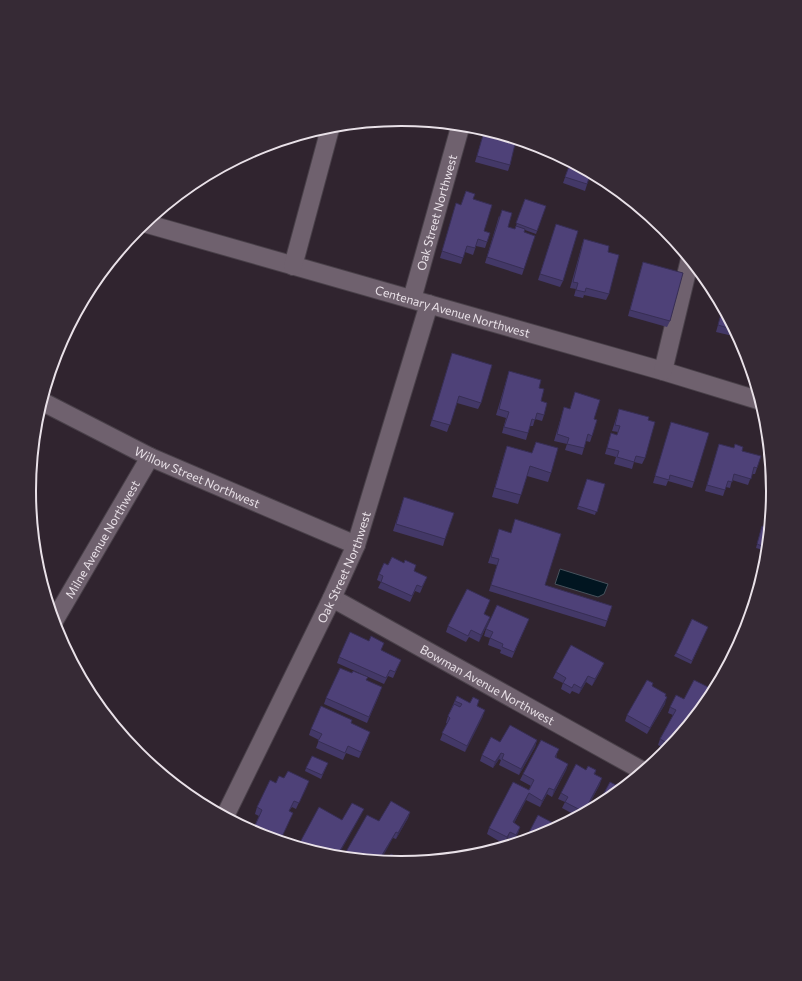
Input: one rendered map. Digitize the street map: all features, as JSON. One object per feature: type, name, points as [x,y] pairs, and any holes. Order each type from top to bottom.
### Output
[{"type":"street","name":"Oak Street Northwest","points":[[412,299],[459,131]]},
{"type":"street","points":[[293,266],[330,133]]},
{"type":"street","name":"Centenary Avenue Northwest","points":[[151,225],[412,299],[755,399]]},
{"type":"street","points":[[663,372],[689,265]]},
{"type":"street","name":"Oak Street Northwest","points":[[227,812],[332,598],[356,545],[429,304]]},
{"type":"street","name":"Willow Street Northwest","points":[[46,404],[150,457],[356,545]]},
{"type":"street","name":"Milne Avenue Northwest","points":[[58,615],[150,457]]},
{"type":"street","name":"Bowman Avenue Northwest","points":[[332,598],[638,768]]},
{"type":"water","points":[[560,569],[608,584],[604,594],[598,597],[555,584]]},
{"type":"building","points":[[483,135],[515,144],[510,165],[477,156]]},
{"type":"building","points":[[569,166],[589,177],[587,184],[565,177]]},
{"type":"building","points":[[466,191],[475,194],[473,199],[492,205],[484,231],[490,233],[487,242],[478,239],[475,248],[467,246],[463,258],[442,251],[456,203],[461,205]]},
{"type":"building","points":[[525,199],[546,206],[537,231],[516,223]]},
{"type":"building","points":[[502,210],[512,213],[508,227],[515,229],[516,226],[525,229],[524,232],[535,236],[524,269],[487,257]]},
{"type":"building","points":[[556,224],[578,231],[563,281],[540,274]]},
{"type":"building","points":[[584,239],[609,246],[608,252],[619,255],[609,294],[586,288],[585,292],[576,290],[578,283],[573,282]]},
{"type":"building","points":[[643,262],[683,273],[670,321],[630,310]]},
{"type":"building","points":[[721,315],[727,328],[718,325]]},
{"type":"building","points":[[452,353],[492,365],[481,403],[459,396],[450,425],[432,420]]},
{"type":"building","points":[[509,371],[541,380],[539,388],[544,389],[541,401],[547,403],[544,415],[537,413],[535,420],[532,419],[528,433],[504,427],[509,412],[499,409]]},
{"type":"building","points":[[575,392],[600,400],[594,419],[597,420],[592,436],[588,434],[584,448],[567,444],[569,438],[557,434],[564,407],[570,409]]},
{"type":"building","points":[[619,409],[649,417],[648,420],[655,422],[645,458],[636,456],[634,462],[617,457],[619,451],[607,448],[611,433],[617,435],[620,426],[615,425]]},
{"type":"building","points":[[671,422],[709,433],[694,482],[670,475],[669,480],[655,476]]},
{"type":"building","points":[[536,442],[558,448],[551,473],[530,466],[521,495],[495,488],[507,446],[532,453]]},
{"type":"building","points":[[719,444],[734,448],[735,444],[743,447],[742,451],[761,456],[757,468],[754,467],[751,479],[734,474],[732,482],[728,481],[725,490],[707,485]]},
{"type":"building","points":[[587,479],[605,484],[597,512],[578,506]]},
{"type":"building","points":[[404,497],[454,513],[445,539],[396,524]]},
{"type":"building","points":[[515,519],[561,534],[545,585],[612,606],[607,621],[491,585],[499,559],[491,557],[499,529],[511,533]]},
{"type":"building","points":[[762,526],[764,527],[762,546],[757,544]]},
{"type":"building","points":[[392,557],[404,563],[405,560],[416,565],[414,571],[427,577],[422,587],[417,585],[412,596],[381,582],[383,576],[379,574],[384,563],[388,565]]},
{"type":"building","points":[[467,589],[490,600],[484,614],[490,617],[481,635],[471,630],[468,636],[448,626]]},
{"type":"building","points":[[497,605],[529,619],[514,652],[502,647],[503,644],[490,638],[493,632],[486,629]]},
{"type":"building","points":[[692,619],[708,627],[692,661],[676,653]]},
{"type":"building","points":[[350,632],[369,641],[371,636],[384,643],[381,650],[401,660],[395,672],[390,670],[386,678],[339,657]]},
{"type":"building","points":[[571,645],[604,663],[595,679],[588,676],[581,688],[574,684],[572,688],[563,683],[566,678],[556,672]]},
{"type":"building","points":[[340,668],[368,677],[366,680],[382,687],[369,717],[326,698]]},
{"type":"building","points":[[647,680],[653,683],[652,686],[666,694],[665,696],[667,697],[650,728],[627,715]]},
{"type":"building","points":[[694,680],[708,687],[691,713],[665,742],[660,739],[676,710],[670,707],[676,695],[684,699]]},
{"type":"building","points":[[457,696],[470,703],[473,697],[479,700],[477,706],[485,710],[467,746],[442,733],[450,718],[448,716],[454,704],[460,707],[462,704],[455,701]]},
{"type":"building","points":[[321,706],[352,720],[351,723],[370,732],[361,752],[348,746],[345,753],[318,741],[322,734],[311,729]]},
{"type":"building","points":[[510,725],[537,740],[521,769],[502,759],[504,754],[501,753],[495,762],[482,755],[491,737],[500,742]]},
{"type":"building","points":[[541,740],[559,749],[555,757],[568,764],[554,790],[549,788],[542,801],[529,793],[513,822],[520,827],[516,835],[510,832],[507,837],[489,828],[513,782],[529,790],[534,780],[523,774]]},
{"type":"building","points":[[312,756],[328,763],[322,775],[306,768]]},
{"type":"building","points":[[576,764],[586,770],[588,766],[596,770],[594,774],[602,778],[588,804],[579,809],[565,802],[568,797],[561,793]]},
{"type":"building","points":[[288,771],[309,781],[299,803],[294,801],[289,811],[293,813],[283,835],[255,825],[262,810],[257,807],[270,780],[276,783],[279,776],[284,778]]},
{"type":"building","points":[[610,782],[616,785],[604,794]]},
{"type":"building","points":[[391,801],[410,812],[398,833],[396,832],[382,855],[347,851],[367,815],[379,821]]},
{"type":"building","points":[[352,803],[364,809],[341,850],[301,841],[319,807],[342,820]]},
{"type":"building","points":[[538,815],[552,823],[541,828],[529,832]]}]
